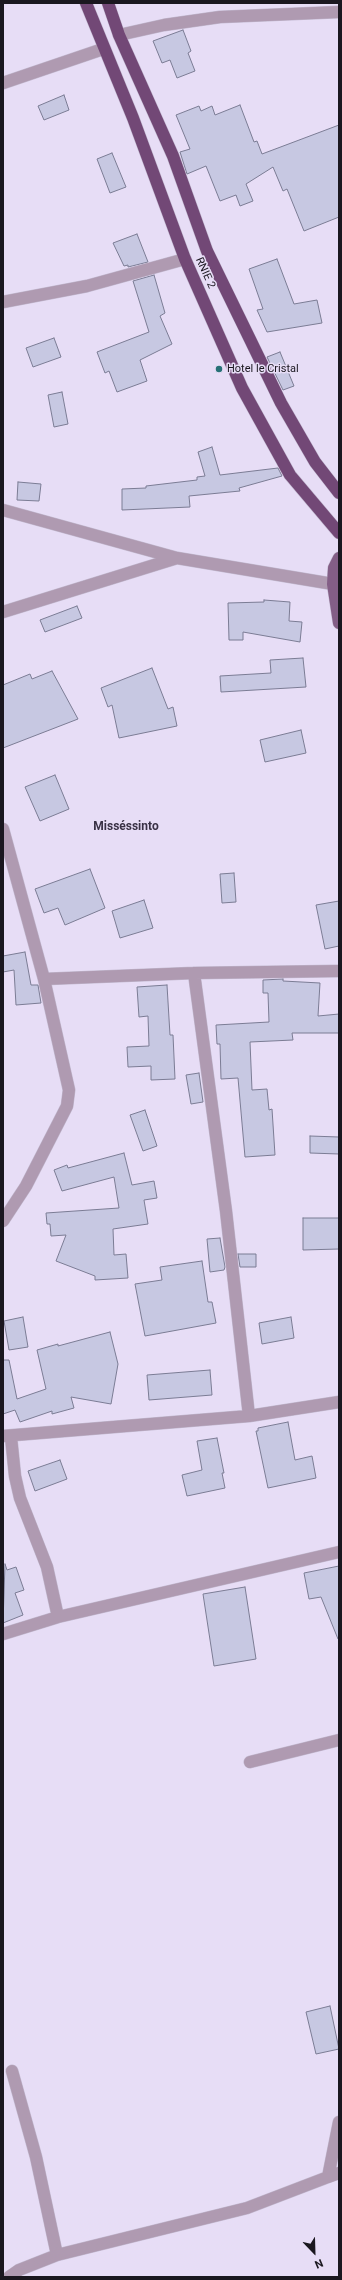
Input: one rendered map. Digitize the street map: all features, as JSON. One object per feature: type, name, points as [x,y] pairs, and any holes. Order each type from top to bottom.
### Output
[{"type":"highway","name":"RNIE 2","points":[[86,3],[103,49],[133,118],[185,259],[242,388],[290,474],[339,533]]},
{"type":"highway","name":"RNIE 2","points":[[108,3],[119,35],[173,156],[211,258],[281,403],[315,462],[339,493]]},
{"type":"main road","points":[[339,558],[334,568],[333,584],[339,623]]},
{"type":"street","points":[[119,35],[164,25],[220,17],[339,12]]},
{"type":"street","points":[[3,83],[103,49]]},
{"type":"street","points":[[3,302],[87,286],[185,259]]},
{"type":"street","points":[[3,510],[177,558],[333,584]]},
{"type":"street","points":[[3,612],[177,558]]},
{"type":"street","points":[[3,829],[44,979],[68,1090],[67,1106],[26,1186],[3,1221]]},
{"type":"street","points":[[44,979],[194,973],[339,971]]},
{"type":"street","points":[[194,973],[226,1211],[249,1416]]},
{"type":"street","points":[[58,1617],[47,1567],[20,1498],[7,1437],[249,1416],[339,1402]]},
{"type":"street","points":[[3,1634],[58,1617],[339,1552]]},
{"type":"street","points":[[250,1762],[339,1740]]},
{"type":"street","points":[[12,2071],[36,2157],[57,2255]]},
{"type":"street","points":[[9,2277],[19,2270],[57,2255],[247,2208],[333,2175],[339,2122]]},
{"type":"building","points":[[183,30],[191,51],[188,53],[195,71],[177,78],[170,60],[162,63],[153,41]]},
{"type":"building","points":[[64,95],[69,110],[44,120],[38,106]]},
{"type":"building","points":[[240,105],[254,142],[257,141],[262,154],[339,125],[339,217],[304,231],[287,189],[283,191],[273,167],[246,184],[253,201],[240,206],[236,195],[220,201],[206,166],[187,174],[180,152],[190,149],[176,115],[199,106],[201,111],[212,106],[215,115]]},
{"type":"building","points":[[112,153],[126,187],[110,193],[97,159]]},
{"type":"building","points":[[137,234],[148,262],[128,267],[128,265],[124,266],[113,243]]},
{"type":"building","points":[[277,259],[294,304],[317,300],[322,323],[267,332],[257,310],[263,309],[249,269]]},
{"type":"building","points":[[154,275],[165,313],[160,316],[172,344],[140,360],[147,381],[117,392],[109,371],[105,373],[97,352],[149,332],[133,281]]},
{"type":"building","points":[[54,338],[61,357],[33,367],[26,348]]},
{"type":"building","points":[[280,352],[294,386],[283,390],[267,357]]},
{"type":"building","points":[[62,392],[68,424],[54,427],[48,395]]},
{"type":"building","points":[[212,447],[220,475],[278,468],[282,476],[239,488],[240,491],[189,496],[190,507],[122,510],[122,489],[146,488],[146,486],[197,480],[197,477],[205,476],[198,452]]},
{"type":"building","points":[[18,482],[41,484],[39,501],[17,500]]},
{"type":"building","points":[[264,600],[290,602],[289,621],[302,622],[300,642],[243,632],[243,640],[229,640],[228,603],[264,602]]},
{"type":"building","points":[[77,606],[82,618],[45,632],[40,620]]},
{"type":"building","points":[[303,658],[306,687],[221,692],[220,676],[271,673],[270,660]]},
{"type":"building","points":[[152,668],[168,709],[173,707],[177,726],[119,738],[112,705],[108,707],[101,688]]},
{"type":"building","points":[[52,671],[78,719],[3,748],[3,685],[30,674],[32,679]]},
{"type":"building","points":[[301,730],[306,753],[265,762],[260,740]]},
{"type":"building","points":[[55,775],[69,809],[40,821],[25,787]]},
{"type":"building","points":[[90,869],[105,908],[65,925],[58,908],[44,913],[35,889]]},
{"type":"building","points":[[234,873],[236,902],[222,903],[220,874]]},
{"type":"building","points":[[144,900],[153,928],[120,938],[112,911]]},
{"type":"building","points":[[339,901],[339,946],[325,949],[316,905]]},
{"type":"building","points":[[25,952],[31,985],[38,985],[41,1003],[16,1005],[14,970],[3,972],[3,956]]},
{"type":"building","points":[[283,979],[283,981],[320,983],[318,1016],[339,1014],[339,1033],[292,1033],[293,1040],[250,1042],[252,1090],[267,1089],[269,1110],[272,1109],[275,1155],[245,1157],[238,1078],[221,1079],[220,1044],[217,1044],[216,1025],[269,1022],[268,993],[263,993],[263,980]]},
{"type":"building","points":[[167,985],[170,1035],[173,1035],[175,1079],[151,1080],[151,1066],[128,1067],[127,1047],[149,1046],[148,1016],[139,1017],[137,987]]},
{"type":"building","points":[[199,1073],[203,1102],[191,1104],[186,1075]]},
{"type":"building","points":[[145,1110],[157,1146],[143,1151],[130,1115]]},
{"type":"building","points":[[310,1136],[339,1137],[339,1154],[310,1153]]},
{"type":"building","points":[[124,1153],[132,1185],[154,1181],[157,1198],[144,1200],[148,1224],[113,1229],[114,1255],[126,1254],[128,1278],[95,1280],[95,1276],[56,1261],[66,1235],[51,1236],[50,1224],[47,1224],[46,1213],[119,1208],[114,1177],[62,1191],[54,1170],[67,1165],[68,1168]]},
{"type":"building","points":[[303,1218],[339,1218],[339,1249],[303,1250]]},
{"type":"building","points":[[220,1238],[225,1267],[224,1270],[210,1272],[207,1239]]},
{"type":"building","points":[[238,1254],[256,1254],[256,1267],[240,1267]]},
{"type":"building","points":[[202,1261],[208,1302],[212,1302],[216,1323],[145,1336],[135,1284],[162,1280],[160,1267]]},
{"type":"building","points":[[23,1317],[28,1347],[9,1350],[4,1321]]},
{"type":"building","points":[[291,1317],[294,1338],[262,1344],[259,1323]]},
{"type":"building","points":[[110,1332],[118,1364],[111,1404],[71,1397],[74,1408],[52,1414],[52,1411],[20,1422],[15,1410],[3,1414],[3,1360],[9,1360],[17,1399],[46,1389],[37,1350]]},
{"type":"building","points":[[210,1370],[212,1395],[149,1400],[147,1375]]},
{"type":"building","points":[[288,1422],[295,1460],[312,1456],[316,1478],[268,1488],[256,1431],[258,1431],[258,1428]]},
{"type":"building","points":[[217,1438],[224,1473],[222,1473],[225,1488],[187,1496],[182,1475],[202,1470],[197,1441]]},
{"type":"building","points":[[60,1460],[67,1479],[35,1491],[28,1471]]},
{"type":"building","points":[[5,1564],[7,1570],[16,1567],[24,1590],[15,1593],[23,1615],[3,1623]]},
{"type":"building","points":[[339,1566],[338,1639],[321,1597],[309,1599],[304,1573]]},
{"type":"building","points":[[245,1587],[256,1659],[214,1666],[203,1594]]},
{"type":"building","points":[[330,2006],[339,2049],[316,2054],[306,2012]]},
{"type":"place","name":"Hotel le Cristal","points":[[219,369]]},
{"type":"district","name":"Misséssinto","points":[[126,827]]}]
